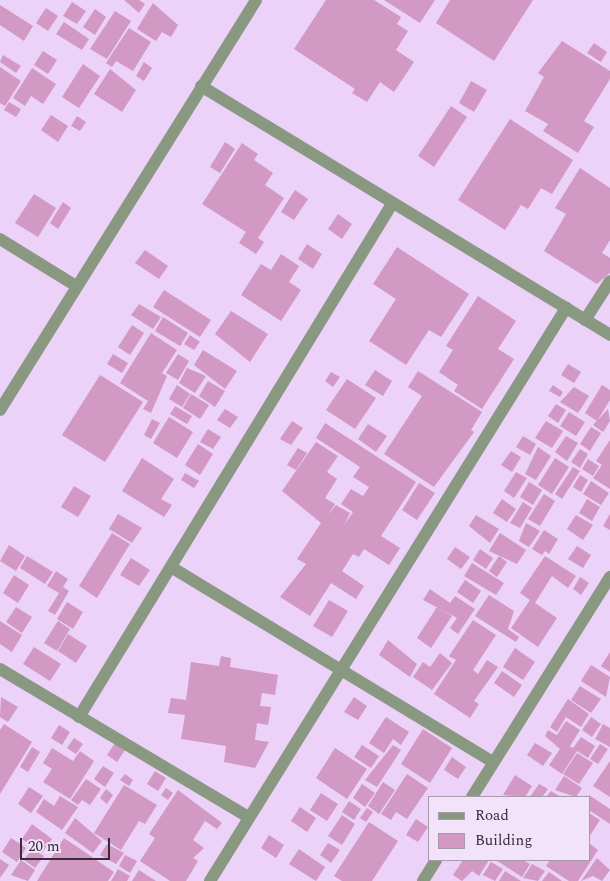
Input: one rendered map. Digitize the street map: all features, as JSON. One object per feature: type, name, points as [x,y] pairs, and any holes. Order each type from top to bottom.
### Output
[{"type":"street","points":[[0,410],[256,0]]},
{"type":"street","points":[[201,86],[610,335]]},
{"type":"street","points":[[78,718],[392,204]]},
{"type":"street","points":[[0,239],[76,286]]},
{"type":"street","points":[[585,320],[610,281]]},
{"type":"street","points":[[210,881],[566,308]]},
{"type":"street","points":[[171,566],[493,762]]},
{"type":"street","points":[[473,796],[610,576]]},
{"type":"street","points":[[0,669],[78,718],[248,817]]},
{"type":"street","points":[[423,881],[435,861]]},
{"type":"building","points":[[124,0],[139,0],[145,4],[139,13]]},
{"type":"building","points":[[326,0],[374,0],[401,17],[397,24],[408,31],[396,50],[414,62],[394,92],[380,82],[367,102],[352,93],[355,89],[294,49]]},
{"type":"building","points":[[384,0],[435,0],[420,23]]},
{"type":"building","points":[[450,0],[533,0],[494,61],[436,23]]},
{"type":"building","points":[[72,2],[86,11],[77,24],[63,16]]},
{"type":"building","points":[[153,3],[178,25],[171,37],[162,32],[156,41],[137,29]]},
{"type":"building","points":[[0,5],[33,26],[24,41],[0,25]]},
{"type":"building","points":[[46,8],[58,16],[48,31],[36,23]]},
{"type":"building","points":[[95,9],[106,17],[95,35],[83,27]]},
{"type":"building","points":[[115,11],[131,21],[107,59],[90,49]]},
{"type":"building","points":[[64,22],[89,39],[82,50],[56,34]]},
{"type":"building","points":[[129,28],[151,42],[133,71],[116,61],[112,67],[106,63]]},
{"type":"building","points":[[562,41],[610,71],[610,79],[584,121],[594,127],[578,153],[543,131],[548,124],[525,111],[544,77],[538,73]]},
{"type":"building","points":[[594,43],[607,52],[601,62],[587,53]]},
{"type":"building","points":[[43,51],[57,60],[48,74],[34,65]]},
{"type":"building","points":[[3,55],[21,66],[16,73],[0,62]]},
{"type":"building","points":[[144,62],[152,68],[144,81],[136,76]]},
{"type":"building","points":[[83,64],[100,76],[79,108],[62,97]]},
{"type":"building","points":[[0,67],[21,81],[5,106],[0,103]]},
{"type":"building","points":[[32,68],[56,84],[43,104],[31,96],[25,106],[13,98]]},
{"type":"building","points":[[110,69],[136,90],[122,112],[94,94]]},
{"type":"building","points":[[471,81],[487,90],[474,112],[459,103]]},
{"type":"building","points":[[9,102],[21,109],[16,117],[4,110]]},
{"type":"building","points":[[451,106],[467,117],[434,167],[418,156]]},
{"type":"building","points":[[51,115],[68,126],[58,142],[41,130]]},
{"type":"building","points":[[77,116],[86,122],[80,131],[71,126]]},
{"type":"building","points":[[510,119],[573,160],[552,194],[541,188],[528,209],[521,205],[505,230],[458,200]]},
{"type":"building","points":[[225,142],[235,149],[220,173],[210,167]]},
{"type":"building","points":[[242,143],[258,154],[254,160],[273,173],[265,185],[284,198],[258,238],[264,242],[256,254],[239,243],[246,232],[202,204]]},
{"type":"building","points":[[580,168],[610,188],[610,240],[602,253],[610,258],[610,273],[597,284],[544,251],[566,214],[555,208]]},
{"type":"building","points":[[295,190],[308,199],[294,220],[281,212]]},
{"type":"building","points":[[34,194],[56,208],[38,237],[15,223]]},
{"type":"building","points":[[63,202],[71,208],[58,229],[50,223]]},
{"type":"building","points":[[338,214],[352,224],[342,239],[328,229]]},
{"type":"building","points":[[307,244],[322,254],[313,269],[298,259]]},
{"type":"building","points":[[397,247],[469,294],[441,337],[429,330],[406,365],[369,341],[396,299],[373,284]]},
{"type":"building","points":[[145,250],[168,266],[159,279],[135,263]]},
{"type":"building","points":[[281,254],[299,266],[289,282],[301,290],[281,321],[241,295],[261,264],[271,270]]},
{"type":"building","points":[[164,290],[211,320],[200,337],[153,307]]},
{"type":"building","points":[[478,296],[516,321],[498,349],[514,359],[482,409],[454,391],[458,385],[439,372],[453,350],[446,346]]},
{"type":"building","points":[[139,304],[161,317],[153,329],[131,315]]},
{"type":"building","points":[[231,311],[268,334],[250,362],[215,334]]},
{"type":"building","points":[[163,317],[188,333],[180,346],[155,331]]},
{"type":"building","points":[[132,325],[144,333],[130,355],[118,347]]},
{"type":"building","points":[[151,333],[177,350],[162,373],[167,376],[151,413],[143,409],[148,401],[120,383]]},
{"type":"building","points":[[190,335],[200,342],[194,350],[184,344]]},
{"type":"building","points":[[203,350],[237,371],[225,389],[194,365]]},
{"type":"building","points":[[113,354],[128,363],[122,373],[107,364]]},
{"type":"building","points":[[178,354],[189,361],[178,380],[166,373]]},
{"type":"building","points":[[568,364],[581,372],[574,383],[561,375]]},
{"type":"building","points":[[187,368],[206,376],[195,393],[179,383]]},
{"type":"building","points":[[375,370],[392,381],[383,396],[365,385]]},
{"type":"building","points":[[418,371],[482,412],[471,430],[474,432],[434,487],[384,454],[422,396],[408,387]]},
{"type":"building","points":[[331,372],[340,377],[333,387],[325,381]]},
{"type":"building","points":[[100,375],[143,402],[105,462],[62,435]]},
{"type":"building","points":[[347,379],[376,398],[355,429],[326,410]]},
{"type":"building","points":[[208,381],[225,391],[215,407],[199,396]]},
{"type":"building","points":[[177,385],[190,394],[182,407],[169,399]]},
{"type":"building","points":[[553,385],[563,392],[560,397],[549,391]]},
{"type":"building","points":[[602,385],[610,390],[610,400],[597,421],[585,413]]},
{"type":"building","points":[[574,387],[589,396],[578,413],[560,402]]},
{"type":"building","points":[[191,394],[209,405],[200,419],[183,408]]},
{"type":"building","points":[[556,404],[566,410],[558,423],[548,416]]},
{"type":"building","points":[[175,406],[192,416],[187,424],[170,414]]},
{"type":"building","points":[[225,409],[238,417],[230,428],[217,420]]},
{"type":"building","points":[[608,409],[610,421],[603,432],[593,425]]},
{"type":"building","points":[[569,412],[585,422],[576,436],[560,426]]},
{"type":"building","points":[[169,417],[193,432],[177,458],[153,443]]},
{"type":"building","points":[[152,419],[160,423],[151,439],[144,435]]},
{"type":"building","points":[[292,421],[303,428],[291,445],[280,439]]},
{"type":"building","points":[[546,421],[563,431],[552,448],[535,438]]},
{"type":"building","points":[[325,423],[416,482],[381,536],[400,548],[389,565],[364,549],[359,557],[353,554],[342,571],[364,586],[356,599],[331,583],[310,616],[280,597],[306,564],[297,559],[321,523],[282,491],[316,442],[338,456],[327,472],[337,479],[325,498],[335,504],[328,515],[336,505],[350,513],[344,525],[353,512],[341,504],[351,489],[363,496],[369,487],[353,477],[360,467],[316,438]]},
{"type":"building","points":[[368,424],[387,436],[376,452],[358,439]]},
{"type":"building","points":[[591,427],[601,433],[590,451],[580,444]]},
{"type":"building","points":[[208,429],[221,437],[213,449],[200,442]]},
{"type":"building","points":[[523,436],[536,444],[530,455],[516,447]]},
{"type":"building","points":[[566,436],[578,443],[567,461],[555,452]]},
{"type":"building","points":[[610,440],[610,489],[593,478],[602,465],[596,461]]},
{"type":"building","points":[[198,444],[213,454],[200,475],[185,465]]},
{"type":"building","points":[[538,447],[551,456],[536,480],[525,474]]},
{"type":"building","points":[[298,448],[307,453],[296,470],[287,465]]},
{"type":"building","points":[[580,449],[588,454],[580,468],[571,462]]},
{"type":"building","points":[[511,451],[521,457],[512,472],[501,465]]},
{"type":"building","points":[[142,458],[174,479],[161,499],[172,505],[164,517],[122,491]]},
{"type":"building","points":[[555,458],[569,467],[552,494],[538,485]]},
{"type":"building","points":[[588,459],[599,466],[593,476],[582,469]]},
{"type":"building","points":[[573,467],[580,471],[562,499],[555,494]]},
{"type":"building","points":[[516,472],[527,478],[514,498],[504,491]]},
{"type":"building","points":[[185,473],[199,481],[194,488],[181,480]]},
{"type":"building","points":[[580,475],[588,480],[581,492],[573,487]]},
{"type":"building","points":[[591,481],[609,493],[601,505],[583,494]]},
{"type":"building","points":[[529,482],[542,490],[533,505],[520,497]]},
{"type":"building","points":[[419,483],[435,493],[417,520],[402,510]]},
{"type":"building","points":[[74,486],[91,496],[78,517],[61,507]]},
{"type":"building","points":[[544,494],[555,501],[540,526],[528,519]]},
{"type":"building","points":[[502,499],[516,509],[507,522],[493,513]]},
{"type":"building","points":[[587,499],[600,507],[592,521],[579,513]]},
{"type":"building","points":[[523,502],[532,508],[520,528],[510,523]]},
{"type":"building","points":[[118,514],[142,528],[132,543],[109,529]]},
{"type":"building","points":[[610,514],[610,530],[603,526]]},
{"type":"building","points":[[476,515],[499,529],[490,543],[469,526]]},
{"type":"building","points":[[576,515],[593,525],[583,540],[567,529]]},
{"type":"building","points":[[526,523],[540,531],[529,547],[519,541]]},
{"type":"building","points":[[544,530],[558,539],[549,554],[545,551],[542,555],[532,549]]},
{"type":"building","points":[[112,533],[130,544],[97,598],[79,586]]},
{"type":"building","points":[[500,533],[526,550],[517,564],[489,551]]},
{"type":"building","points":[[9,545],[25,556],[16,571],[0,561]]},
{"type":"building","points":[[577,546],[591,555],[583,568],[568,559]]},
{"type":"building","points":[[455,547],[470,557],[461,569],[447,559]]},
{"type":"building","points":[[480,549],[493,558],[486,569],[473,560]]},
{"type":"building","points":[[27,556],[53,572],[45,584],[20,568]]},
{"type":"building","points":[[499,556],[507,562],[497,577],[489,571]]},
{"type":"building","points":[[545,556],[576,576],[568,588],[552,576],[535,603],[557,618],[538,647],[511,628],[530,600],[520,593]]},
{"type":"building","points":[[131,558],[150,570],[139,586],[120,575]]},
{"type":"building","points":[[472,563],[504,583],[496,595],[464,576]]},
{"type":"building","points":[[56,571],[68,579],[63,587],[69,591],[55,615],[48,611],[59,593],[47,586]]},
{"type":"building","points":[[14,575],[29,585],[18,603],[3,593]]},
{"type":"building","points":[[580,577],[589,583],[581,595],[573,589]]},
{"type":"building","points":[[465,580],[481,591],[473,603],[457,592]]},
{"type":"building","points":[[430,589],[450,603],[455,596],[475,609],[458,634],[450,628],[457,618],[423,600]]},
{"type":"building","points":[[489,595],[514,611],[508,629],[519,637],[516,642],[475,616]]},
{"type":"building","points":[[329,600],[348,611],[332,637],[313,626]]},
{"type":"building","points":[[67,602],[83,612],[73,629],[57,619]]},
{"type":"building","points":[[16,607],[32,617],[22,633],[6,622]]},
{"type":"building","points":[[437,607],[452,616],[431,648],[417,638]]},
{"type":"building","points":[[473,620],[496,635],[473,670],[478,674],[487,660],[498,667],[474,701],[479,704],[470,718],[434,694],[456,660],[449,656]]},
{"type":"building","points":[[0,621],[22,635],[12,652],[0,644]]},
{"type":"building","points":[[58,621],[70,629],[57,651],[44,643]]},
{"type":"building","points":[[68,634],[87,646],[76,663],[58,651]]},
{"type":"building","points":[[388,640],[417,664],[410,677],[379,655]]},
{"type":"building","points":[[34,647],[61,664],[50,681],[23,664]]},
{"type":"building","points":[[515,648],[535,662],[523,680],[503,667]]},
{"type":"building","points":[[610,652],[610,672],[601,666]]},
{"type":"building","points":[[440,653],[452,663],[432,690],[413,677],[423,662],[430,667]]},
{"type":"building","points":[[221,656],[231,658],[230,667],[278,675],[275,695],[262,693],[260,706],[271,707],[268,725],[257,723],[255,740],[269,742],[255,768],[224,762],[226,746],[181,739],[185,715],[168,713],[171,698],[186,700],[191,662],[219,666]]},
{"type":"building","points":[[591,665],[610,677],[606,697],[581,681]]},
{"type":"building","points":[[502,671],[522,685],[514,697],[494,683]]},
{"type":"building","points":[[580,686],[601,699],[591,713],[571,700]]},
{"type":"building","points":[[1,697],[18,707],[8,722],[0,717]]},
{"type":"building","points":[[354,697],[367,706],[358,720],[344,712]]},
{"type":"building","points":[[568,699],[589,714],[581,727],[566,717],[557,732],[550,727]]},
{"type":"building","points":[[386,717],[409,732],[401,745],[393,739],[384,753],[369,743]]},
{"type":"building","points":[[591,717],[601,724],[592,737],[582,730]]},
{"type":"building","points":[[566,721],[580,730],[570,746],[573,748],[581,737],[595,746],[588,758],[577,751],[562,774],[549,765],[560,749],[545,736],[548,730],[557,735]]},
{"type":"building","points":[[4,724],[32,742],[0,794],[0,730]]},
{"type":"building","points":[[603,724],[610,728],[610,747],[595,739]]},
{"type":"building","points":[[59,725],[70,732],[62,745],[51,738]]},
{"type":"building","points":[[423,729],[452,748],[430,783],[401,764]]},
{"type":"building","points":[[74,738],[83,744],[76,754],[67,748]]},
{"type":"building","points":[[115,743],[125,750],[117,762],[107,755]]},
{"type":"building","points":[[535,743],[552,753],[543,766],[527,755]]},
{"type":"building","points":[[600,744],[608,749],[598,764],[590,759]]},
{"type":"building","points":[[362,745],[379,756],[371,768],[354,757]]},
{"type":"building","points":[[393,745],[401,750],[377,787],[365,780]]},
{"type":"building","points":[[32,747],[40,752],[28,772],[20,767]]},
{"type":"building","points":[[52,748],[73,761],[80,751],[94,761],[70,799],[43,782],[52,769],[43,763]]},
{"type":"building","points":[[335,748],[367,769],[347,799],[316,778]]},
{"type":"building","points":[[577,753],[593,763],[579,784],[563,774]]},
{"type":"building","points":[[452,757],[466,767],[458,779],[444,770]]},
{"type":"building","points":[[610,761],[610,797],[593,786]]},
{"type":"building","points":[[103,766],[114,773],[105,787],[94,779]]},
{"type":"building","points":[[155,771],[166,778],[158,791],[147,784]]},
{"type":"building","points":[[125,774],[133,780],[129,786],[120,780]]},
{"type":"building","points":[[407,774],[428,788],[407,819],[396,812],[391,820],[381,814]]},
{"type":"building","points":[[515,775],[532,786],[526,796],[503,795]]},
{"type":"building","points":[[564,776],[582,788],[577,796],[555,790]]},
{"type":"building","points":[[86,779],[101,789],[90,805],[82,800],[78,805],[71,800]]},
{"type":"building","points":[[383,782],[395,790],[379,814],[368,806]]},
{"type":"building","points":[[362,784],[375,793],[365,807],[353,798]]},
{"type":"building","points":[[539,784],[548,789],[543,796],[531,796]]},
{"type":"building","points":[[124,785],[157,805],[145,824],[139,821],[121,850],[94,833]]},
{"type":"building","points":[[29,787],[43,796],[31,813],[18,804]]},
{"type":"building","points":[[166,788],[173,793],[168,800],[161,795]]},
{"type":"building","points":[[106,789],[113,795],[107,804],[100,798]]},
{"type":"building","points":[[178,790],[222,823],[217,829],[205,821],[193,840],[204,848],[193,858],[198,861],[186,881],[170,881],[140,861],[155,838],[149,834]]},
{"type":"building","points":[[551,791],[559,796],[547,796]]},
{"type":"building","points":[[321,793],[338,804],[327,821],[310,810]]},
{"type":"building","points":[[60,796],[78,807],[62,830],[36,812],[44,799],[54,806]]},
{"type":"building","points":[[589,796],[610,809],[610,824],[590,811]]},
{"type":"building","points":[[349,801],[361,809],[354,820],[342,812]]},
{"type":"building","points":[[300,807],[316,818],[307,832],[291,821]]},
{"type":"building","points":[[367,808],[373,812],[366,822],[360,818]]},
{"type":"building","points":[[590,814],[600,820],[590,835]]},
{"type":"building","points":[[342,815],[355,824],[342,845],[328,836]]},
{"type":"building","points":[[75,818],[102,841],[93,853],[65,833]]},
{"type":"building","points":[[416,819],[428,827],[418,842],[406,835]]},
{"type":"building","points":[[369,822],[398,841],[372,881],[342,881],[334,876]]},
{"type":"building","points":[[32,824],[52,839],[42,853],[22,839]]},
{"type":"building","points":[[269,835],[284,845],[276,858],[261,848]]},
{"type":"building","points":[[11,838],[26,848],[17,862],[2,852]]},
{"type":"building","points":[[64,838],[114,872],[108,881],[37,881]]},
{"type":"building","points":[[328,843],[340,850],[331,863],[320,855]]},
{"type":"building","points":[[107,844],[124,853],[116,864],[100,855]]},
{"type":"building","points":[[590,844],[598,850],[578,881],[569,881],[546,866],[549,861],[590,861]]},
{"type":"building","points":[[32,848],[44,856],[35,868],[24,860]]},
{"type":"building","points":[[299,849],[325,867],[316,881],[289,864]]},
{"type":"building","points":[[125,855],[137,861],[130,873],[119,866]]},
{"type":"building","points":[[597,858],[610,870],[602,881],[593,876],[581,881]]},
{"type":"building","points":[[0,859],[9,865],[0,878]]},
{"type":"building","points":[[21,860],[35,870],[28,881],[11,875]]},
{"type":"building","points":[[462,861],[488,861],[479,876],[472,871],[462,881],[453,875]]},
{"type":"building","points":[[498,861],[525,861],[530,864],[522,877]]},
{"type":"building","points":[[491,862],[503,869],[495,881],[483,875]]},
{"type":"building","points":[[532,864],[545,871],[538,881],[523,878]]},
{"type":"building","points":[[118,869],[130,876],[127,881],[111,881]]},
{"type":"building","points":[[139,870],[156,881],[132,881]]},
{"type":"building","points":[[505,871],[521,881],[499,881]]},
{"type":"building","points":[[549,872],[562,881],[542,881]]}]
